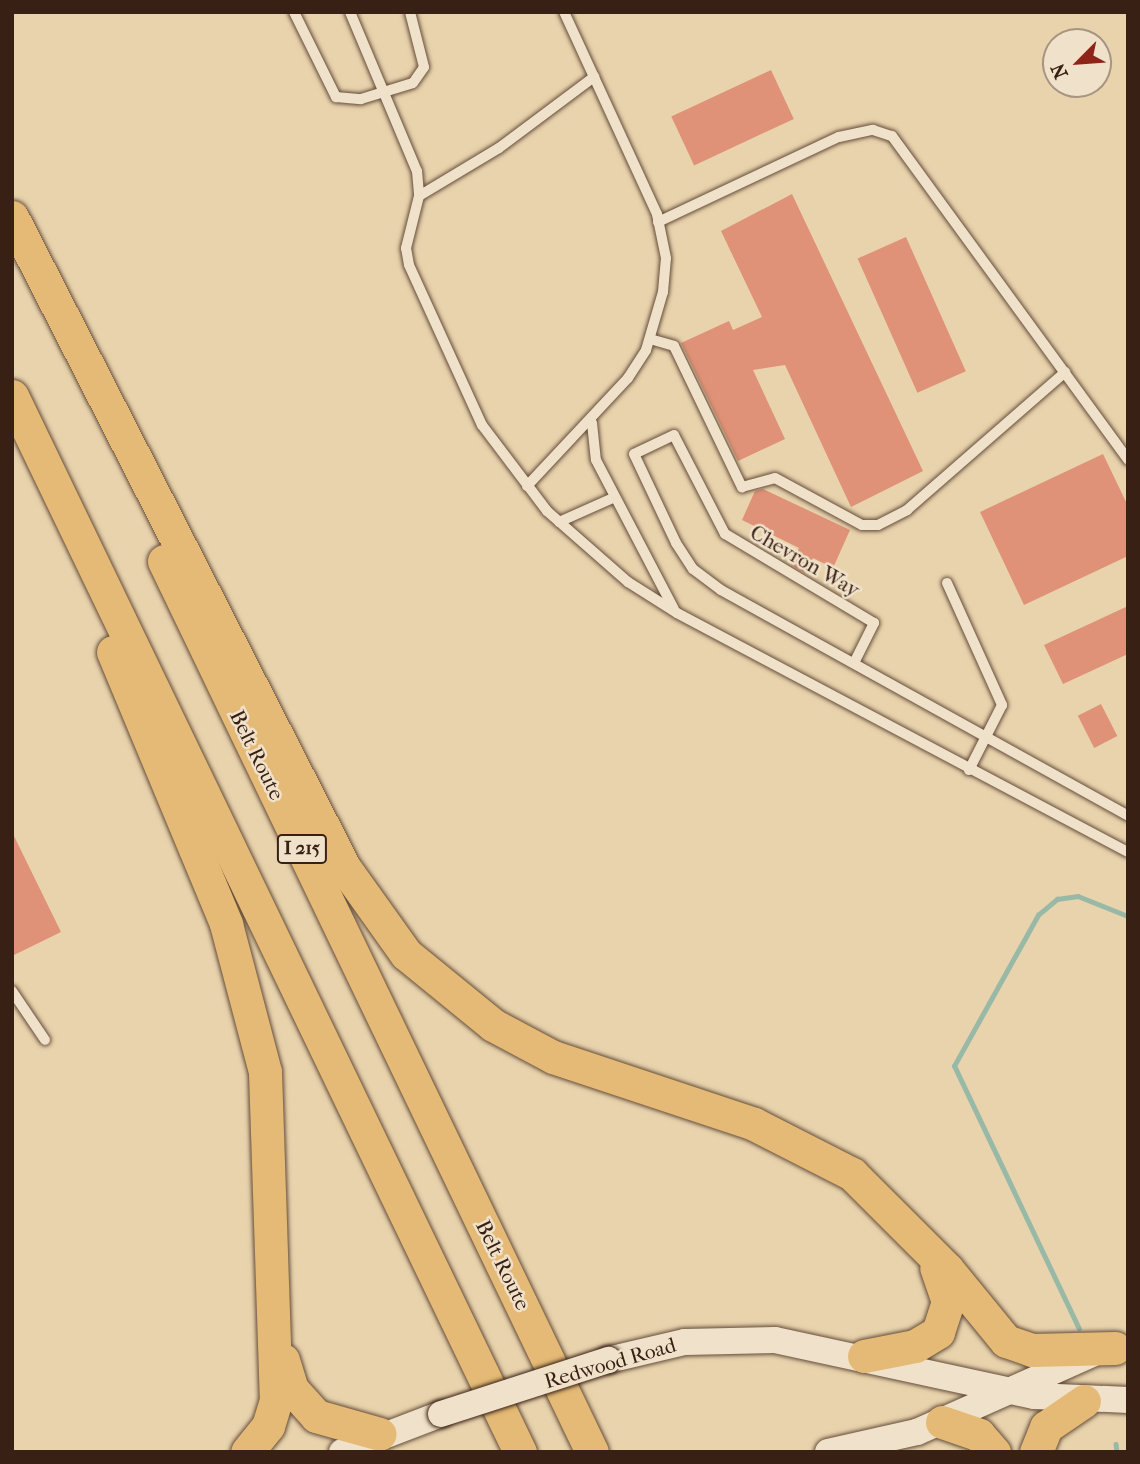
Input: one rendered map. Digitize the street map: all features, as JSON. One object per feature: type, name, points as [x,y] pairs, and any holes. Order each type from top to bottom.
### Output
[{"type":"highway","points":[[12,216],[344,867],[405,954],[494,1025],[553,1057],[800,1142],[852,1174],[915,1236],[1006,1342],[1032,1350],[1121,1346]]},
{"type":"highway","name":"Belt Route","points":[[12,247],[592,1452]]},
{"type":"highway","points":[[12,396],[240,965],[265,1072],[278,1334],[274,1410],[247,1452]]},
{"type":"highway","points":[[12,396],[520,1452]]},
{"type":"highway","points":[[864,1356],[920,1345],[944,1323],[946,1285],[915,1236]]},
{"type":"highway","points":[[278,1334],[288,1380],[304,1406],[339,1427],[380,1434]]},
{"type":"highway","points":[[1036,1452],[1046,1427],[1084,1401]]},
{"type":"highway","points":[[942,1422],[979,1435],[994,1452]]},
{"type":"main road","name":"Redwood Road","points":[[342,1452],[380,1434],[608,1360],[685,1342],[744,1338],[864,1356],[1010,1390],[1084,1401],[1128,1400]]},
{"type":"main road","points":[[828,1452],[942,1422],[1010,1390],[1121,1346]]},
{"type":"lane","points":[[294,12],[336,97],[389,94],[413,83],[424,68],[410,12]]},
{"type":"lane","points":[[350,12],[389,94],[417,171],[419,196],[407,232],[409,265],[482,425],[527,486],[559,522],[628,582],[677,613],[1128,852]]},
{"type":"lane","points":[[527,486],[592,423],[650,339],[663,292],[658,222],[564,12]]},
{"type":"lane","points":[[419,196],[499,148],[594,78]]},
{"type":"lane","points":[[658,222],[839,137],[873,130],[892,136],[1128,460]]},
{"type":"lane","points":[[650,339],[674,346],[742,487],[775,478],[862,525],[907,510],[1065,372]]},
{"type":"lane","points":[[592,423],[596,460],[613,498],[677,613]]},
{"type":"lane","name":"Chevron Way","points":[[854,663],[874,623],[724,534],[674,435],[634,454],[693,569],[854,663],[989,740],[1128,816]]},
{"type":"lane","points":[[559,522],[613,498]]},
{"type":"lane","points":[[947,583],[1002,705],[989,740],[969,770]]},
{"type":"lane","points":[[12,991],[45,1040]]},
{"type":"building","points":[[771,70],[794,119],[694,165],[671,116]]},
{"type":"building","points":[[792,194],[923,471],[851,507],[785,365],[753,370],[785,439],[738,461],[681,343],[729,321],[733,330],[762,317],[721,231]]},
{"type":"building","points":[[906,237],[966,371],[917,393],[858,259]]},
{"type":"building","points":[[1103,454],[1128,506],[1128,556],[1024,605],[980,512]]},
{"type":"building","points":[[763,489],[850,530],[833,568],[813,558],[805,573],[791,565],[799,548],[742,520],[755,491]]},
{"type":"building","points":[[1128,606],[1128,654],[1063,684],[1044,645]]},
{"type":"building","points":[[1101,704],[1117,736],[1094,748],[1078,716]]},
{"type":"building","points":[[12,832],[61,932],[12,956]]},
{"type":"waterway","points":[[1079,1329],[954,1066],[1038,915],[1057,899],[1078,896],[1128,916]]},
{"type":"waterway","points":[[1116,1444],[1117,1452]]}]
